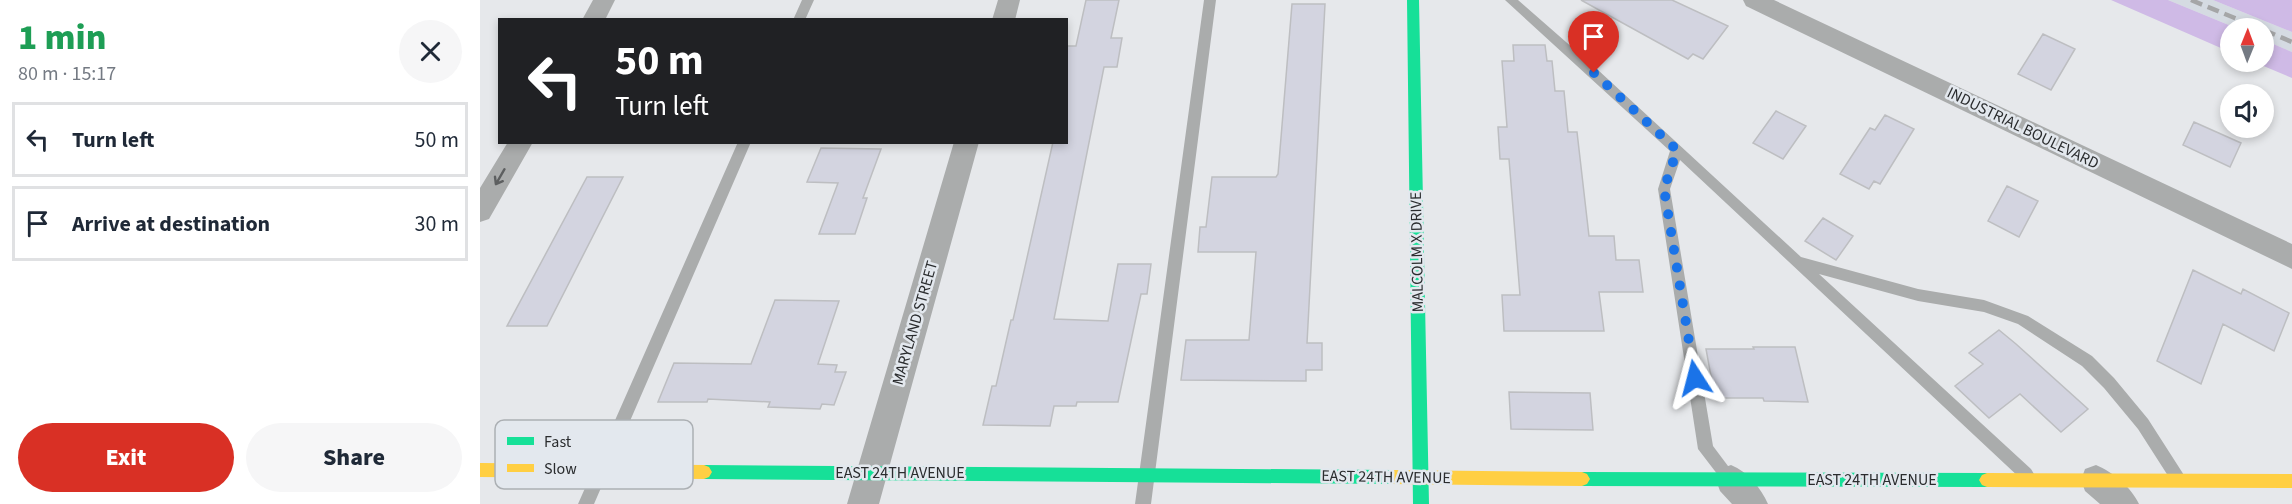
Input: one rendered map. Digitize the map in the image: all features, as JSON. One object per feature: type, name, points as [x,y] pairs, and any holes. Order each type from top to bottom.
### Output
[{"type":"street","points":[[594,18],[604,0]]},
{"type":"street","points":[[1004,18],[1009,0]]},
{"type":"street","name":"MALCOLM X DRIVE","points":[[1413,0],[1421,504]]},
{"type":"street","name":"INDUSTRIAL BOULEVARD","points":[[1754,0],[2292,257]]},
{"type":"street","points":[[480,211],[519,144]]},
{"type":"street","name":"MARYLAND STREET","points":[[862,504],[966,144]]},
{"type":"street","name":"EAST 24TH AVENUE","points":[[480,470],[495,470]]},
{"type":"street","name":"EAST 24TH AVENUE","points":[[693,472],[1731,480],[2292,481]]},
{"type":"street","points":[[1731,480],[1752,504]]},
{"type":"street","points":[[2096,480],[2123,504]]},
{"type":"lane","points":[[800,18],[808,0]]},
{"type":"lane","points":[[1143,504],[1210,0]]},
{"type":"lane","points":[[1511,0],[1677,150],[2032,479]]},
{"type":"lane","points":[[622,420],[744,144]]},
{"type":"lane","points":[[1677,150],[1664,189],[1706,450],[1731,480]]},
{"type":"lane","points":[[1797,262],[1918,295],[1984,306],[2023,320],[2087,361],[2109,383],[2143,424],[2179,480]]},
{"type":"lane","points":[[586,504],[592,489]]},
{"type":"shaded area","points":[[2111,0],[2168,0],[2220,21],[2220,48]]},
{"type":"shaded area","points":[[2168,0],[2213,0],[2257,18],[2220,18],[2220,21]]},
{"type":"shaded area","points":[[2213,0],[2292,0],[2292,32],[2274,25],[2274,18],[2257,18]]},
{"type":"shaded area","points":[[2274,25],[2292,32],[2292,52],[2274,44]]},
{"type":"shaded area","points":[[2274,44],[2292,52],[2292,78],[2274,70]]},
{"type":"building","points":[[1086,0],[1119,0],[1111,38],[1122,38],[1117,67],[1104,67],[1054,319],[1108,321],[1118,264],[1151,264],[1147,294],[1141,294],[1118,402],[1077,402],[1076,406],[1054,406],[1050,426],[983,425],[992,386],[996,386],[1011,320],[1013,320],[1053,144],[1068,144],[1068,46],[1076,46]]},
{"type":"building","points":[[1581,0],[1672,0],[1728,26],[1703,59],[1693,54],[1688,59]]},
{"type":"building","points":[[1292,4],[1325,4],[1307,343],[1322,343],[1322,370],[1306,370],[1306,381],[1181,380],[1186,340],[1249,340],[1256,252],[1198,252],[1200,227],[1206,227],[1212,177],[1276,177],[1278,174]]},
{"type":"building","points":[[2043,34],[2075,49],[2051,90],[2018,74]]},
{"type":"building","points":[[1513,45],[1545,45],[1547,61],[1552,61],[1555,91],[1564,91],[1568,132],[1577,132],[1589,236],[1614,236],[1616,260],[1639,260],[1643,292],[1599,292],[1604,331],[1504,331],[1502,295],[1520,295],[1509,159],[1500,159],[1498,127],[1507,127],[1502,61],[1514,61]]},
{"type":"building","points":[[1776,111],[1806,126],[1783,159],[1753,143]]},
{"type":"building","points":[[1885,115],[1914,129],[1880,184],[1874,181],[1869,189],[1840,174],[1870,128],[1875,130]]},
{"type":"building","points":[[2194,122],[2220,134],[2220,138],[2230,138],[2241,143],[2230,167],[2183,145]]},
{"type":"building","points":[[821,148],[881,149],[863,198],[867,198],[855,234],[819,234],[838,183],[807,182]]},
{"type":"building","points":[[587,177],[623,177],[547,326],[507,326]]},
{"type":"building","points":[[2007,186],[2038,201],[2019,237],[1988,221]]},
{"type":"building","points":[[1823,218],[1853,236],[1836,260],[1805,241]]},
{"type":"building","points":[[2193,270],[2241,294],[2243,289],[2289,313],[2274,351],[2223,324],[2201,384],[2157,361]]},
{"type":"building","points":[[775,300],[839,301],[818,364],[837,365],[835,372],[846,372],[834,405],[822,404],[820,409],[768,407],[770,402],[708,399],[707,402],[658,402],[674,363],[751,364]]},
{"type":"building","points":[[1999,330],[2088,409],[2061,432],[2020,394],[1989,418],[1955,386],[1983,364],[1969,353]]},
{"type":"building","points":[[1753,347],[1795,347],[1808,402],[1764,401],[1763,398],[1715,398],[1706,349],[1754,349]]},
{"type":"building","points":[[1509,392],[1590,393],[1593,430],[1511,429]]},
{"type":"railway","points":[[2191,0],[2235,18]]},
{"type":"railway","points":[[2274,34],[2292,42]]},
{"type":"traffic: fast","points":[[1413,0],[1421,504]]},
{"type":"traffic: fast","points":[[704,472],[1392,477]]},
{"type":"traffic: fast","points":[[1582,479],[1987,480]]},
{"type":"traffic: slow","points":[[480,470],[495,470]]},
{"type":"traffic: slow","points":[[693,472],[704,472]]},
{"type":"traffic: slow","points":[[1392,477],[1582,479]]},
{"type":"traffic: slow","points":[[1987,480],[2292,481]]},
{"type":"route","points":[[1594,73],[1677,150],[1664,189],[1695,378]]}]
